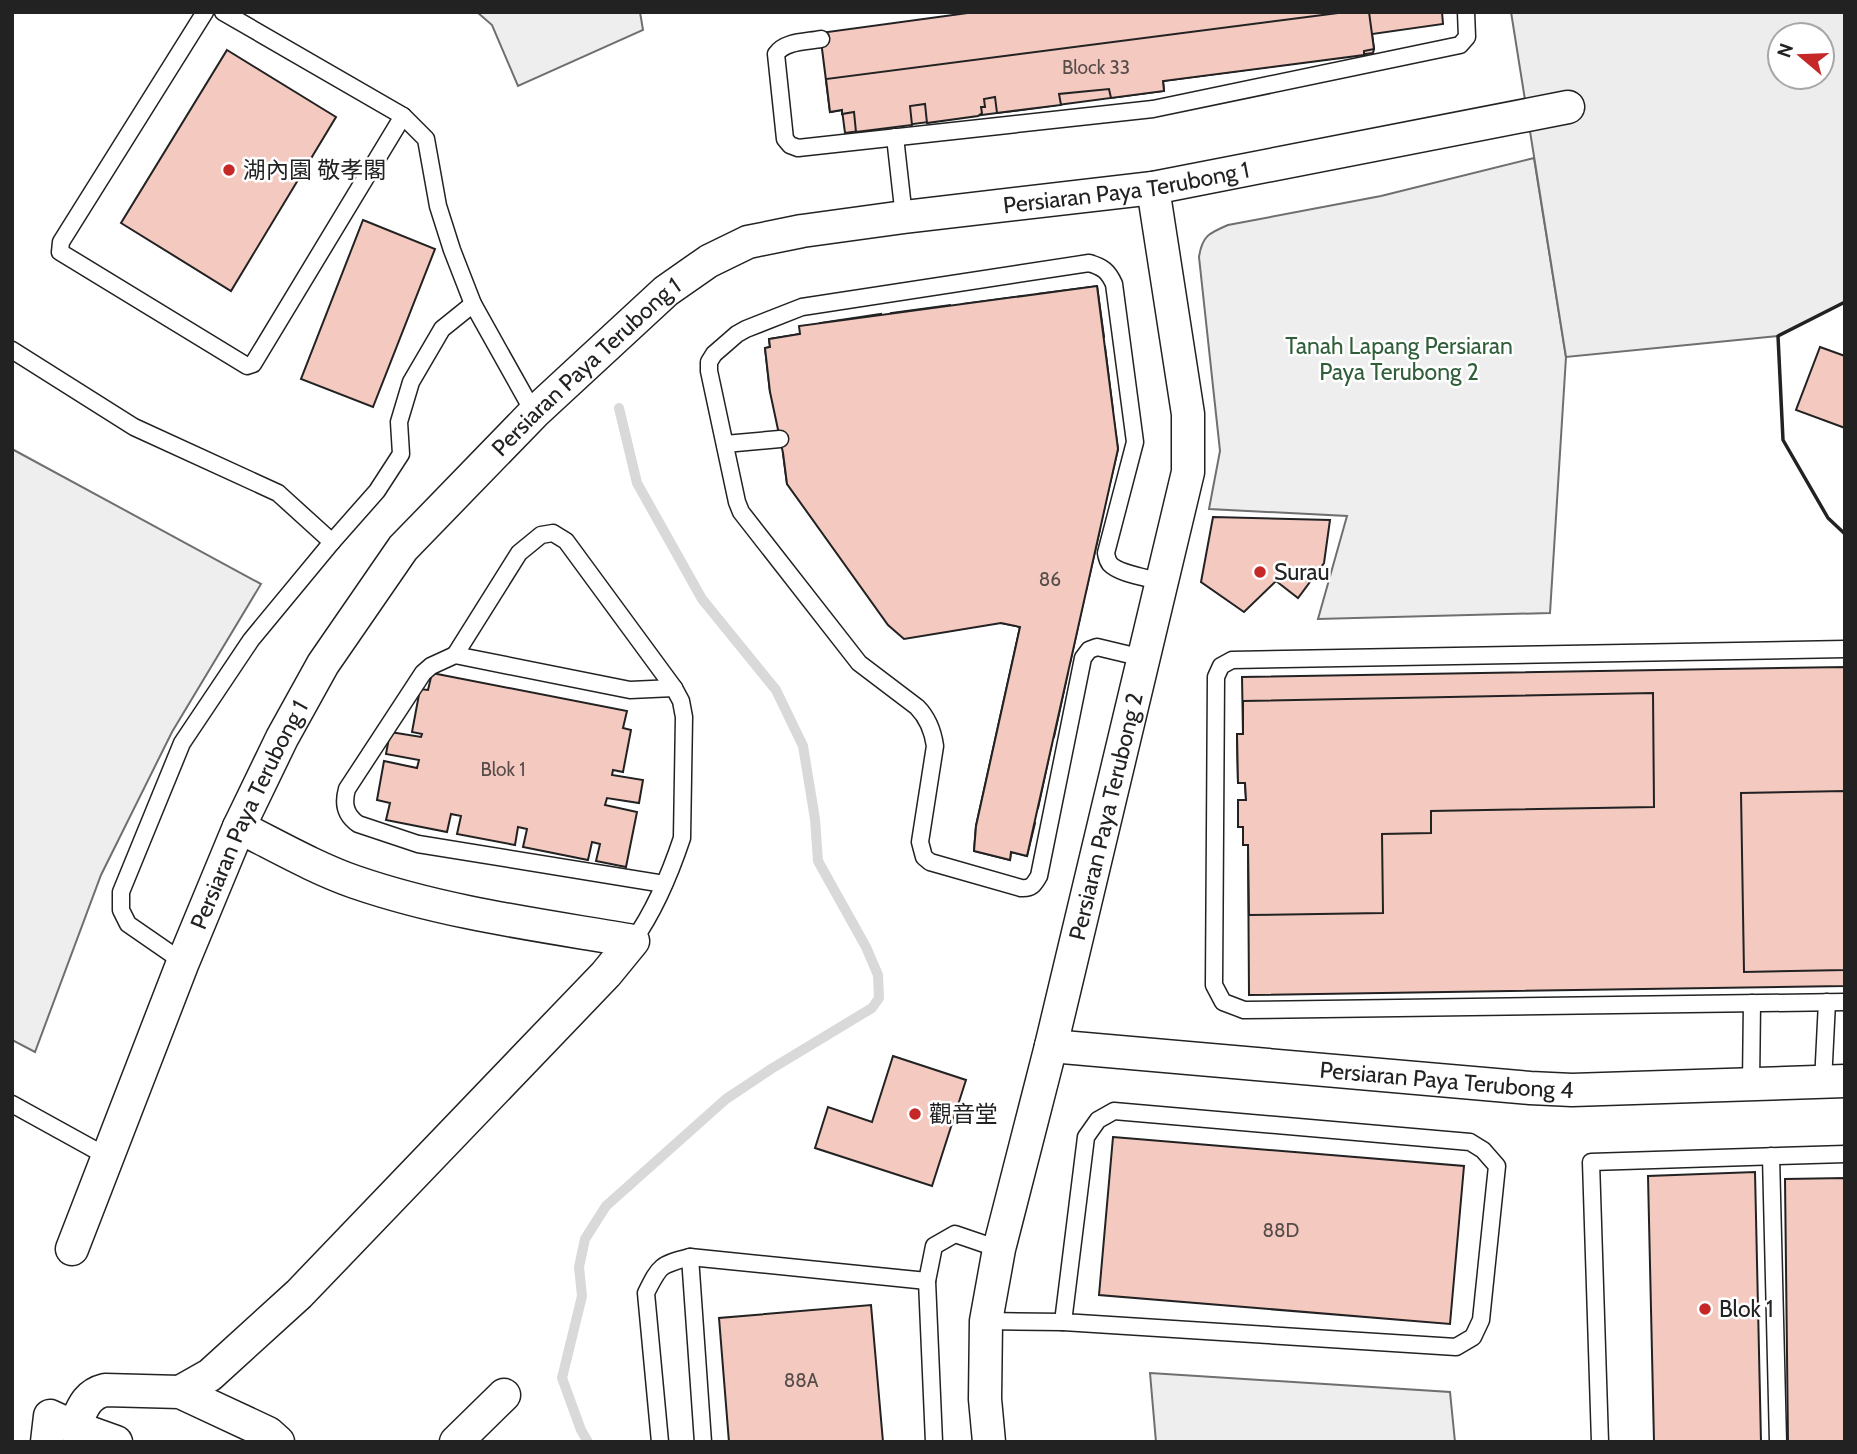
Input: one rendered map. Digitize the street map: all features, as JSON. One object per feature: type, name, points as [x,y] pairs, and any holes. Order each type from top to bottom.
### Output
[{"type":"street","name":"Persiaran Paya Terubong 1","points":[[72,1250],[183,962],[239,827],[282,738],[323,664],[403,548],[534,413],[666,291],[709,261],[748,242],[802,231],[904,217],[1153,188],[1568,107]]},
{"type":"street","name":"Persiaran Paya Terubong 2","points":[[989,1442],[985,1399],[986,1321],[999,1249],[1051,1046],[1188,472],[1188,414],[1153,188]]},
{"type":"street","points":[[180,1392],[210,1375],[299,1294],[606,974],[633,941],[474,914],[399,896],[314,865],[239,827]]},
{"type":"street","name":"Persiaran Paya Terubong 4","points":[[1051,1046],[1572,1090],[1834,1082]]},
{"type":"street","points":[[57,1428],[94,1392],[180,1392],[268,1433],[278,1442]]},
{"type":"street","points":[[456,1442],[504,1395]]},
{"type":"street","points":[[57,1428],[116,1442]]},
{"type":"lane","points":[[205,12],[61,242],[60,253],[247,366],[253,364],[403,116]]},
{"type":"lane","points":[[223,12],[403,116],[426,139],[438,206],[473,304],[534,413]]},
{"type":"lane","points":[[821,39],[785,45],[776,54],[785,139],[798,148],[1153,109],[1461,44],[1468,37],[1466,12]]},
{"type":"lane","points":[[895,137],[904,217]]},
{"type":"lane","points":[[1143,658],[1097,647],[1089,650],[1083,658],[1039,876],[1034,885],[1021,888],[930,862],[924,857],[920,842],[934,746],[933,734],[917,707],[859,663],[741,512],[709,362],[714,354],[737,334],[802,307],[1089,263],[1101,266],[1109,273],[1114,284],[1135,442],[1107,560],[1118,570],[1163,582]]},
{"type":"lane","points":[[183,962],[128,924],[121,910],[121,892],[182,743],[251,640],[377,491],[401,454],[399,422],[411,382],[442,329],[473,304]]},
{"type":"lane","points":[[12,349],[134,427],[278,493],[332,542]]},
{"type":"lane","points":[[725,444],[780,439]]},
{"type":"lane","points":[[633,941],[647,920],[664,884],[677,856],[682,838],[684,717],[681,701],[566,541],[553,533],[541,535],[519,553],[455,655],[430,666],[423,673],[347,789],[345,808],[350,818],[358,824],[418,845],[664,884]]},
{"type":"lane","points":[[1845,649],[1232,660],[1221,666],[1216,677],[1214,985],[1223,1002],[1244,1010],[1845,1002]]},
{"type":"lane","points":[[455,655],[630,690],[674,688]]},
{"type":"lane","points":[[1827,1002],[1834,1082]]},
{"type":"lane","points":[[1751,1084],[1752,1003]]},
{"type":"lane","points":[[12,1104],[108,1157]]},
{"type":"lane","points":[[986,1321],[1063,1322],[1456,1347],[1473,1337],[1481,1320],[1497,1166],[1483,1150],[1470,1142],[1114,1111],[1098,1120],[1086,1137],[1063,1322]]},
{"type":"lane","points":[[1600,1442],[1591,1162],[1845,1154]]},
{"type":"lane","points":[[1771,1156],[1778,1442]]},
{"type":"lane","points":[[934,1442],[927,1281],[934,1246],[956,1234],[999,1249]]},
{"type":"lane","points":[[660,1442],[646,1293],[665,1264],[690,1257],[927,1281]]},
{"type":"lane","points":[[690,1257],[703,1442]]},
{"type":"green space","points":[[477,12],[640,12],[643,30],[518,86],[492,25]]},
{"type":"green space","name":"Tanah Lapang Persiaran Paya Terubong 2","points":[[1534,158],[1566,357],[1550,613],[1318,619],[1347,516],[1209,509],[1220,451],[1199,257],[1202,244],[1211,233],[1228,225],[1381,196]]},
{"type":"green space","points":[[12,449],[261,584],[172,732],[101,875],[35,1052],[12,1040]]},
{"type":"green space","points":[[1150,1373],[1450,1392],[1455,1442],[1156,1442]]},
{"type":"shaded area","points":[[1511,12],[1845,12],[1845,302],[1778,336],[1566,357]]},
{"type":"building","points":[[975,12],[1442,12],[1443,24],[1372,34],[1373,53],[1163,81],[1164,91],[845,133],[842,110],[830,112],[820,33]]},
{"type":"building","points":[[1346,12],[1369,12],[1374,49],[1364,51],[1364,55],[1163,81],[1164,91],[1111,98],[1109,89],[1059,94],[1061,105],[997,113],[995,97],[984,99],[985,107],[981,107],[982,113],[978,116],[927,123],[925,104],[910,106],[912,125],[856,132],[854,112],[830,112],[826,79]]},
{"type":"building","name":"湖內園 敬孝閣","points":[[227,50],[336,117],[231,291],[121,223]]},
{"type":"building","points":[[363,220],[435,249],[373,407],[301,379]]},
{"type":"building","points":[[1097,286],[1104,337],[1088,339],[1090,350],[1105,347],[1113,411],[1097,413],[1097,416],[1113,414],[1118,449],[1101,522],[1086,518],[1085,525],[1100,529],[1086,591],[1071,588],[1069,597],[1084,599],[1070,663],[1055,660],[1052,668],[1068,672],[1054,737],[1038,733],[1037,740],[1052,743],[1038,808],[1022,804],[1018,820],[1035,823],[1027,856],[1011,852],[1010,860],[974,851],[976,826],[1020,627],[1001,623],[1013,566],[1033,570],[1060,448],[1049,445],[1051,459],[1042,460],[1044,474],[974,483],[972,469],[964,470],[965,484],[892,494],[890,480],[882,481],[883,494],[810,504],[808,491],[801,491],[799,483],[787,484],[783,453],[1043,420],[1039,389],[1056,387],[1052,351],[770,392],[765,348],[770,347],[769,339],[800,334],[801,343],[823,340],[820,323],[881,314],[883,332],[893,330],[891,313],[950,305],[953,322],[965,321],[962,304],[1024,296],[1026,312],[1039,310],[1037,294]]},
{"type":"building","points":[[1097,286],[1118,449],[1027,856],[1011,852],[1010,860],[974,851],[976,826],[1020,627],[1001,623],[904,639],[888,625],[787,484],[765,348],[770,347],[769,339],[800,334],[799,326]]},
{"type":"building","points":[[1820,347],[1845,356],[1845,428],[1796,410]]},
{"type":"building","name":"Surau","points":[[1213,517],[1330,520],[1324,563],[1298,598],[1276,581],[1244,612],[1201,582]]},
{"type":"building","points":[[1845,667],[1845,986],[1249,995],[1248,845],[1243,845],[1243,827],[1238,827],[1238,800],[1246,800],[1245,783],[1238,783],[1237,734],[1243,734],[1242,677]]},
{"type":"building","points":[[432,673],[627,711],[623,728],[631,730],[623,772],[613,770],[612,775],[643,780],[639,803],[607,798],[605,805],[637,812],[626,867],[596,861],[600,844],[592,842],[588,860],[523,847],[527,829],[518,827],[515,845],[457,834],[461,816],[451,814],[447,832],[386,820],[390,803],[377,800],[384,761],[417,768],[419,760],[386,754],[390,732],[421,737],[422,734],[412,732],[420,689],[428,690]]},
{"type":"building","points":[[1653,693],[1654,807],[1431,811],[1431,833],[1382,834],[1383,913],[1249,915],[1248,845],[1243,845],[1243,827],[1238,827],[1238,800],[1246,800],[1245,783],[1238,783],[1237,734],[1243,734],[1243,701]]},
{"type":"building","points":[[1845,791],[1845,970],[1744,972],[1741,793]]},
{"type":"building","name":"觀音堂","points":[[893,1056],[966,1080],[932,1186],[815,1148],[828,1107],[872,1122]]},
{"type":"building","points":[[1113,1137],[1464,1166],[1450,1324],[1099,1295]]},
{"type":"building","name":"Blok 1","points":[[1755,1172],[1761,1442],[1654,1442],[1648,1176]]},
{"type":"building","points":[[1845,1178],[1845,1442],[1788,1442],[1785,1179]]},
{"type":"building","points":[[871,1305],[883,1442],[729,1442],[719,1318]]},
{"type":"waterway","points":[[588,1442],[562,1378],[582,1296],[579,1267],[585,1239],[606,1206],[726,1099],[872,1008],[879,998],[878,975],[866,947],[818,861],[815,819],[803,746],[776,690],[702,599],[637,483],[619,408]]},
{"type":"wall","points":[[1845,302],[1778,336],[1783,440],[1828,518],[1845,534]]},
{"type":"place","name":"湖內園 敬孝閣","points":[[229,170]]},
{"type":"place","name":"Surau","points":[[1260,572]]},
{"type":"place","name":"觀音堂","points":[[915,1114]]},
{"type":"place","name":"Blok 1","points":[[1705,1309]]}]
